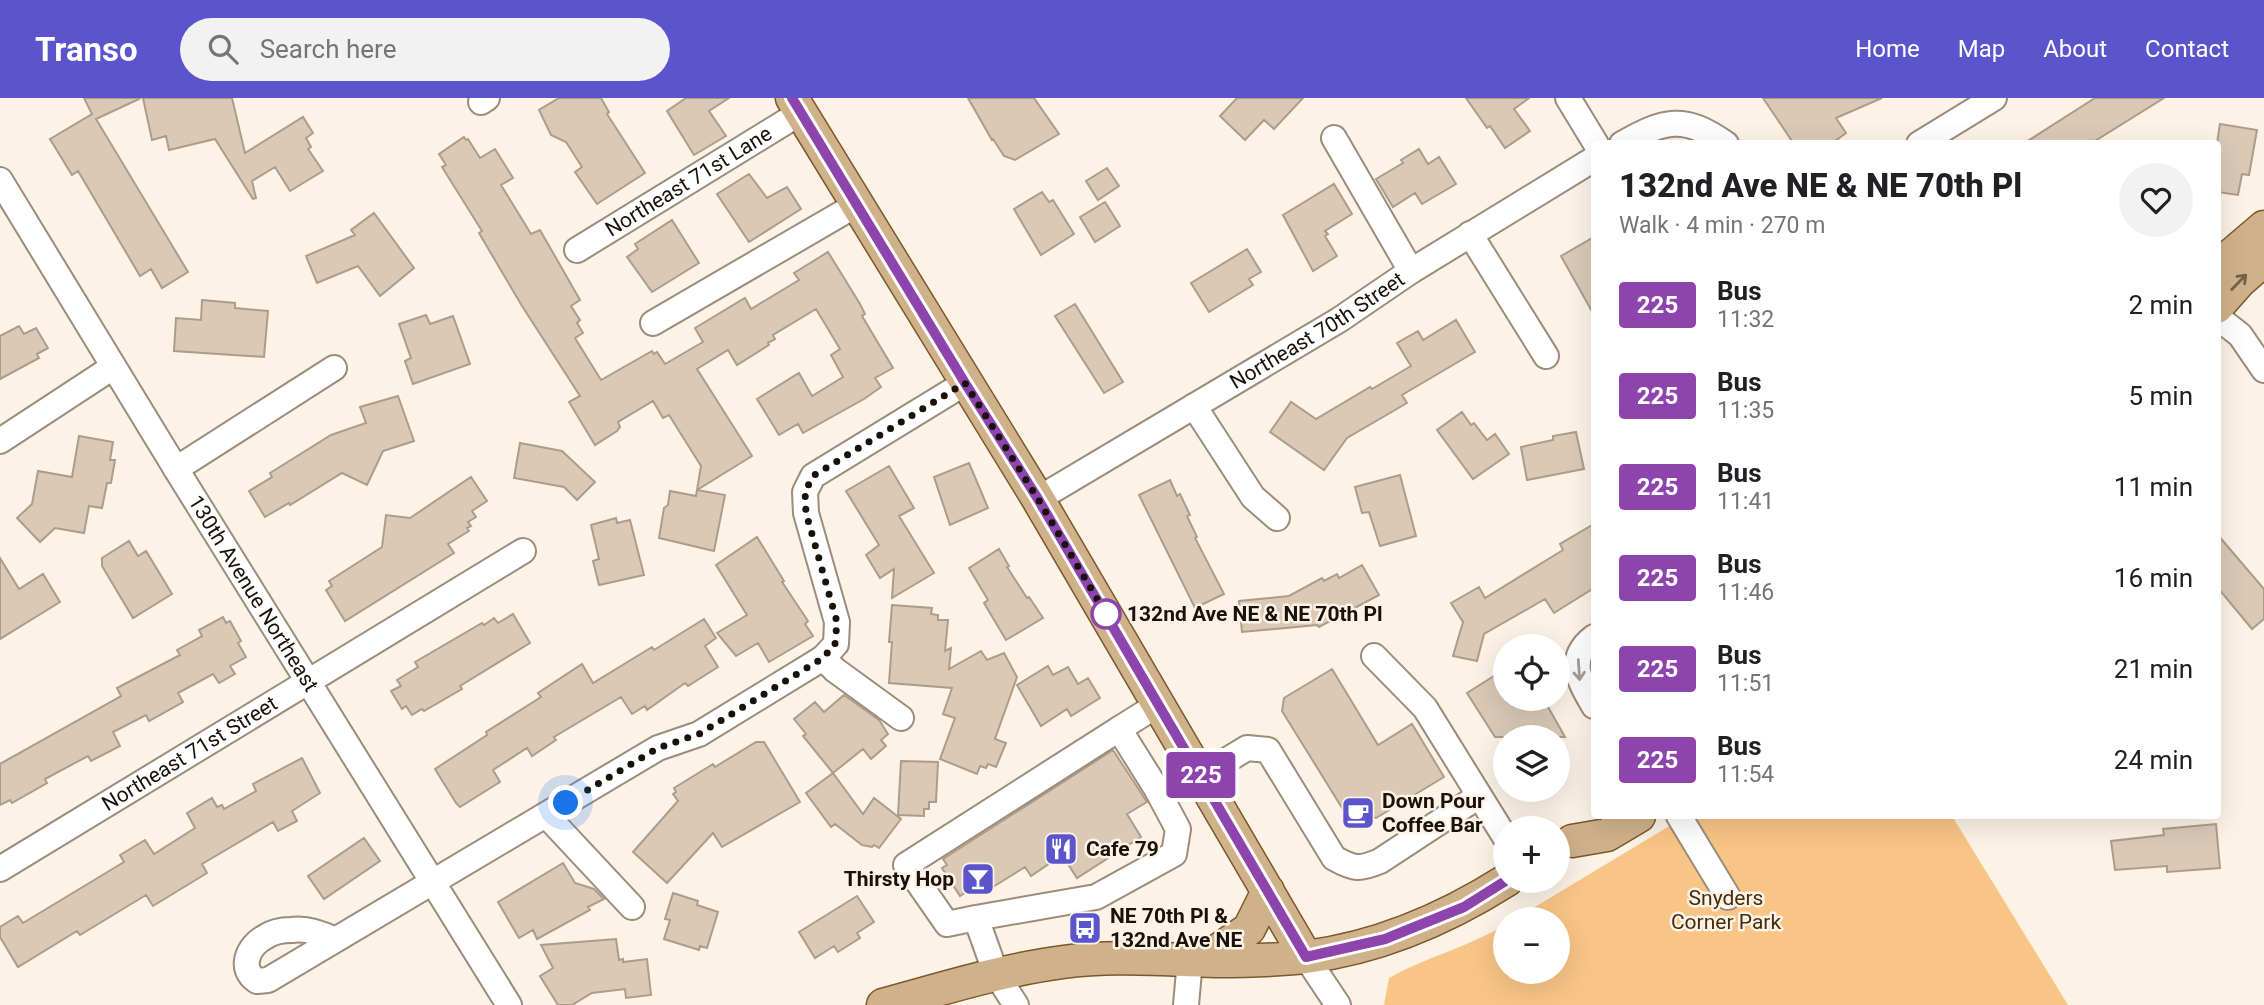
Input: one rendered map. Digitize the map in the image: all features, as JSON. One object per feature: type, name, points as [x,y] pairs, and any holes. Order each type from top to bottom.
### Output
[{"type":"main road","points":[[796,105],[1038,499],[1306,957]]},
{"type":"main road","points":[[2221,266],[2264,227]]},
{"type":"main road","points":[[2221,302],[2264,260]]},
{"type":"main road","points":[[1570,841],[1593,819]]},
{"type":"main road","points":[[1570,845],[1607,835],[1634,819]]},
{"type":"main road","points":[[883,1005],[996,974],[1064,961],[1306,957],[1385,939],[1464,907],[1493,889]]},
{"type":"main road","points":[[1197,960],[1249,929],[1268,891]]},
{"type":"street","points":[[1568,98],[1594,140]]},
{"type":"street","points":[[1926,140],[1994,98]]},
{"type":"street","name":"Northeast 71st Lane","points":[[577,250],[796,105]]},
{"type":"street","points":[[1629,140],[1653,126],[1676,123],[1705,129],[1720,140]]},
{"type":"street","points":[[1334,138],[1410,271]]},
{"type":"street","name":"Northeast 70th Street","points":[[1038,499],[1339,320],[1410,271],[1591,161]]},
{"type":"street","name":"130th Avenue Northeast","points":[[0,180],[509,1005]]},
{"type":"street","points":[[653,323],[856,205]]},
{"type":"street","points":[[1470,234],[1546,356]]},
{"type":"street","points":[[2221,320],[2240,335],[2264,370]]},
{"type":"street","points":[[0,441],[113,366]]},
{"type":"street","points":[[176,469],[334,368]]},
{"type":"street","points":[[335,940],[658,748],[699,734],[823,658],[835,644],[837,622],[806,513],[805,492],[813,476],[965,383]]},
{"type":"street","points":[[1194,406],[1253,497],[1277,518]]},
{"type":"street","name":"Northeast 71st Street","points":[[0,869],[523,551]]},
{"type":"street","points":[[1591,640],[1580,649],[1577,666],[1581,683],[1591,701]]},
{"type":"street","points":[[1374,656],[1426,708],[1493,818]]},
{"type":"street","points":[[823,658],[835,670],[901,718]]},
{"type":"street","points":[[1119,729],[1178,829],[1174,854],[1096,897],[947,925],[906,865],[1119,729],[1159,704]]},
{"type":"street","points":[[1201,776],[1247,748],[1268,750],[1334,858],[1349,866],[1363,868],[1380,861],[1479,796]]},
{"type":"street","points":[[546,815],[632,907]]},
{"type":"street","points":[[1681,819],[1728,897]]},
{"type":"street","points":[[976,918],[996,974],[1016,1005]]},
{"type":"street","points":[[1306,957],[1338,1005]]},
{"type":"street","points":[[1186,1005],[1197,960]]},
{"type":"green space","name":"Snyders Corner Park","points":[[1681,819],[1954,819],[2068,1005],[1384,1005],[1389,978],[1493,931],[1493,984],[1570,984],[1570,907],[1535,907],[1558,893],[1570,893],[1570,886]]},
{"type":"building","points":[[84,98],[141,98],[96,119],[188,272],[162,288],[151,269],[140,276],[78,171],[72,175],[50,139],[92,114]]},
{"type":"building","points":[[143,98],[232,98],[245,153],[303,117],[313,133],[306,138],[311,147],[308,149],[323,171],[290,191],[275,167],[252,181],[256,198],[253,199],[215,139],[169,150],[166,136],[152,140]]},
{"type":"building","points":[[559,98],[601,98],[609,112],[607,114],[645,173],[597,204],[575,172],[582,167],[566,142],[551,135],[539,110]]},
{"type":"building","points":[[686,98],[729,98],[709,111],[726,136],[694,155],[667,111]]},
{"type":"building","points":[[968,98],[1034,98],[1059,134],[1015,160],[1004,156]]},
{"type":"building","points":[[1237,98],[1303,98],[1274,129],[1264,120],[1245,140],[1220,116]]},
{"type":"building","points":[[1466,98],[1529,98],[1514,109],[1530,131],[1505,148]]},
{"type":"building","points":[[1763,98],[1882,98],[1836,118],[1846,133],[1836,140],[1791,140]]},
{"type":"building","points":[[2095,98],[2164,98],[2096,140],[2029,140]]},
{"type":"building","points":[[2220,124],[2257,130],[2249,175],[2242,174],[2238,195],[2221,193],[2221,140],[2217,140]]},
{"type":"building","points":[[464,137],[480,158],[495,149],[513,178],[501,185],[531,234],[540,230],[580,300],[571,306],[580,320],[577,323],[583,333],[575,338],[601,380],[652,351],[654,354],[657,352],[665,364],[703,342],[695,328],[745,298],[751,309],[799,280],[794,273],[828,252],[860,304],[865,314],[862,316],[893,368],[875,378],[881,387],[864,399],[803,433],[798,424],[779,435],[757,399],[799,373],[812,396],[843,377],[831,355],[840,349],[816,309],[773,335],[775,339],[768,343],[769,345],[737,365],[728,350],[697,369],[752,456],[697,490],[701,466],[669,415],[663,418],[653,401],[618,422],[620,427],[617,431],[595,445],[569,402],[580,396],[522,306],[479,233],[482,231],[442,167],[446,165],[439,154]]},
{"type":"building","points":[[1419,149],[1428,164],[1439,157],[1456,184],[1422,204],[1415,193],[1393,207],[1376,179],[1403,163],[1401,160]]},
{"type":"building","points":[[1107,168],[1119,186],[1098,200],[1086,181]]},
{"type":"building","points":[[749,174],[767,198],[787,187],[801,209],[749,242],[717,194]]},
{"type":"building","points":[[1334,184],[1352,214],[1325,231],[1328,234],[1325,236],[1337,256],[1313,271],[1283,215]]},
{"type":"building","points":[[1042,192],[1049,202],[1053,200],[1074,234],[1041,255],[1014,209]]},
{"type":"building","points":[[1105,202],[1120,226],[1095,242],[1080,217]]},
{"type":"building","points":[[374,213],[414,268],[380,296],[358,266],[317,283],[306,256],[355,235],[351,230]]},
{"type":"building","points":[[672,220],[699,263],[652,292],[627,257],[638,249],[635,244]]},
{"type":"building","points":[[1591,239],[1591,310],[1561,256]]},
{"type":"building","points":[[1247,249],[1261,272],[1249,279],[1253,285],[1209,312],[1191,283]]},
{"type":"building","points":[[202,300],[235,303],[235,308],[268,311],[264,357],[174,351],[176,318],[201,320]]},
{"type":"building","points":[[1075,304],[1123,382],[1104,393],[1055,316]]},
{"type":"building","points":[[426,315],[430,324],[453,316],[470,364],[413,384],[405,361],[411,358],[399,324]]},
{"type":"building","points":[[1456,320],[1475,352],[1402,395],[1407,403],[1347,438],[1324,470],[1270,432],[1291,402],[1316,419],[1411,366],[1397,343],[1418,331],[1423,340]]},
{"type":"building","points":[[19,326],[24,334],[36,328],[48,348],[37,354],[39,358],[0,379],[0,336]]},
{"type":"building","points":[[398,396],[414,441],[383,451],[367,485],[342,473],[265,517],[249,491],[272,477],[270,473],[331,435],[366,423],[360,407]]},
{"type":"building","points":[[1462,412],[1487,440],[1495,434],[1509,454],[1473,479],[1437,430]]},
{"type":"building","points":[[1576,432],[1584,469],[1527,480],[1521,447],[1553,440],[1553,436]]},
{"type":"building","points":[[79,436],[113,442],[110,460],[115,460],[111,483],[107,483],[102,508],[89,506],[84,533],[55,528],[40,542],[17,518],[32,504],[38,471],[72,477]]},
{"type":"building","points":[[520,443],[562,451],[595,482],[577,500],[564,487],[514,478]]},
{"type":"building","points":[[969,463],[988,508],[950,525],[934,477]]},
{"type":"building","points":[[889,466],[914,508],[899,516],[934,573],[892,598],[894,569],[880,578],[866,555],[879,545],[846,491]]},
{"type":"building","points":[[1400,475],[1416,536],[1380,546],[1369,512],[1362,513],[1355,487]]},
{"type":"building","points":[[471,477],[487,501],[472,511],[476,517],[468,522],[471,526],[467,528],[469,531],[448,544],[454,553],[345,621],[326,590],[332,586],[329,581],[382,547],[386,515],[410,518]]},
{"type":"building","points":[[1170,480],[1190,515],[1187,516],[1197,537],[1195,538],[1224,594],[1195,608],[1139,495]]},
{"type":"building","points":[[697,490],[725,495],[714,551],[659,538],[670,491],[696,496]]},
{"type":"building","points":[[616,518],[617,523],[630,520],[644,575],[599,585],[593,561],[599,559],[591,525]]},
{"type":"building","points":[[1591,526],[1591,590],[1554,613],[1545,599],[1484,634],[1477,661],[1453,656],[1463,622],[1451,603],[1479,587],[1485,598],[1563,550],[1560,544]]},
{"type":"building","points":[[757,537],[808,621],[805,624],[813,636],[769,662],[758,643],[736,656],[717,633],[747,615],[716,565]]},
{"type":"building","points":[[2221,539],[2264,589],[2264,619],[2252,629],[2221,592]]},
{"type":"building","points":[[129,541],[138,556],[146,551],[172,594],[133,618],[102,566],[102,558]]},
{"type":"building","points":[[999,549],[1009,566],[1007,567],[1043,618],[1006,640],[984,603],[988,600],[969,568]]},
{"type":"building","points":[[0,558],[19,589],[43,574],[60,602],[0,639]]},
{"type":"building","points":[[1362,565],[1379,595],[1319,627],[1317,625],[1242,632],[1239,601],[1289,596],[1322,578],[1324,581],[1337,574],[1339,578]]},
{"type":"building","points":[[892,605],[932,608],[931,614],[938,615],[938,620],[948,620],[945,651],[951,648],[949,669],[981,651],[987,660],[1004,653],[1017,677],[995,739],[1006,743],[996,767],[988,764],[986,768],[980,766],[977,774],[940,759],[955,718],[943,714],[952,688],[889,683]]},
{"type":"building","points":[[513,614],[530,643],[424,711],[422,709],[412,715],[406,706],[402,709],[391,691],[401,686],[397,680],[418,667],[415,662],[482,623],[484,625],[494,618],[498,623]]},
{"type":"building","points":[[223,617],[226,623],[230,621],[246,657],[230,666],[235,674],[219,683],[213,674],[178,693],[183,702],[149,721],[146,715],[113,732],[120,746],[91,761],[88,756],[45,779],[47,783],[12,803],[10,800],[0,805],[0,764],[121,696],[117,688],[180,655],[177,650],[202,636],[199,630]]},
{"type":"building","points":[[704,619],[716,638],[705,646],[718,667],[688,686],[685,683],[647,710],[645,706],[632,714],[621,697],[554,737],[556,740],[532,756],[527,748],[493,770],[500,782],[460,807],[456,803],[435,769],[541,697],[538,693],[582,664],[593,683]]},
{"type":"building","points":[[1048,666],[1053,675],[1068,667],[1078,684],[1088,678],[1100,698],[1071,716],[1067,709],[1041,726],[1017,685]]},
{"type":"building","points":[[1332,669],[1378,745],[1412,724],[1444,777],[1376,818],[1344,811],[1282,711],[1284,698]]},
{"type":"building","points":[[1493,677],[1493,711],[1550,711],[1558,725],[1493,725],[1493,734],[1467,693]]},
{"type":"building","points":[[844,695],[879,720],[888,734],[881,740],[886,746],[871,759],[863,749],[833,773],[803,736],[806,734],[794,719],[815,702],[824,712]]},
{"type":"building","points":[[756,742],[764,742],[800,802],[722,847],[713,833],[667,883],[633,852],[678,801],[673,794],[676,792],[674,788]]},
{"type":"building","points":[[1113,750],[1147,802],[1127,814],[1141,837],[1077,878],[1062,855],[1031,876],[1025,867],[993,887],[987,878],[960,896],[942,868],[947,865],[943,859]]},
{"type":"building","points":[[302,758],[320,793],[292,811],[297,821],[278,831],[273,822],[202,864],[207,873],[153,906],[146,895],[80,935],[77,931],[18,967],[0,937],[0,927],[18,916],[23,923],[124,862],[120,855],[145,840],[154,854],[195,828],[187,813],[212,798],[217,807],[222,805],[224,809],[256,791],[253,784]]},
{"type":"building","points":[[901,761],[938,762],[936,802],[929,802],[929,809],[924,809],[924,816],[898,815]]},
{"type":"building","points":[[833,773],[863,814],[874,798],[901,819],[879,848],[862,845],[835,824],[831,827],[806,793]]},
{"type":"building","points":[[2216,824],[2220,868],[2167,872],[2167,866],[2115,870],[2111,841],[2164,835],[2163,829]]},
{"type":"building","points":[[364,838],[380,861],[324,899],[308,876]]},
{"type":"building","points":[[563,863],[575,883],[594,889],[604,899],[588,907],[590,910],[537,939],[533,930],[519,938],[498,902]]},
{"type":"building","points":[[673,893],[698,901],[697,905],[718,912],[707,948],[700,946],[699,950],[664,939],[670,920],[665,919]]},
{"type":"building","points":[[857,896],[874,922],[857,933],[860,938],[838,952],[834,946],[815,958],[799,932]]},
{"type":"building","points":[[616,939],[619,960],[623,959],[623,962],[647,959],[651,995],[626,998],[625,989],[592,993],[572,1005],[558,1005],[540,976],[553,968],[541,945]]},
{"type":"bus line","name":"225","points":[[792,98],[1038,499],[1306,957],[1385,939],[1464,907],[1493,889]]},
{"type":"place","name":"132nd Ave NE & NE 70th Pl","points":[[1106,614]]},
{"type":"place","name":"Down Pour Coffee Bar","points":[[1358,813]]},
{"type":"place","name":"Cafe 79","points":[[1061,849]]},
{"type":"place","name":"Thirsty Hop","points":[[978,879]]},
{"type":"place","name":"NE 70th Pl & 132nd Ave NE","points":[[1085,928]]},
{"type":"route","points":[[566,803],[658,748],[699,734],[823,658],[835,644],[837,622],[806,513],[805,492],[813,476],[965,383],[1106,614]]}]
